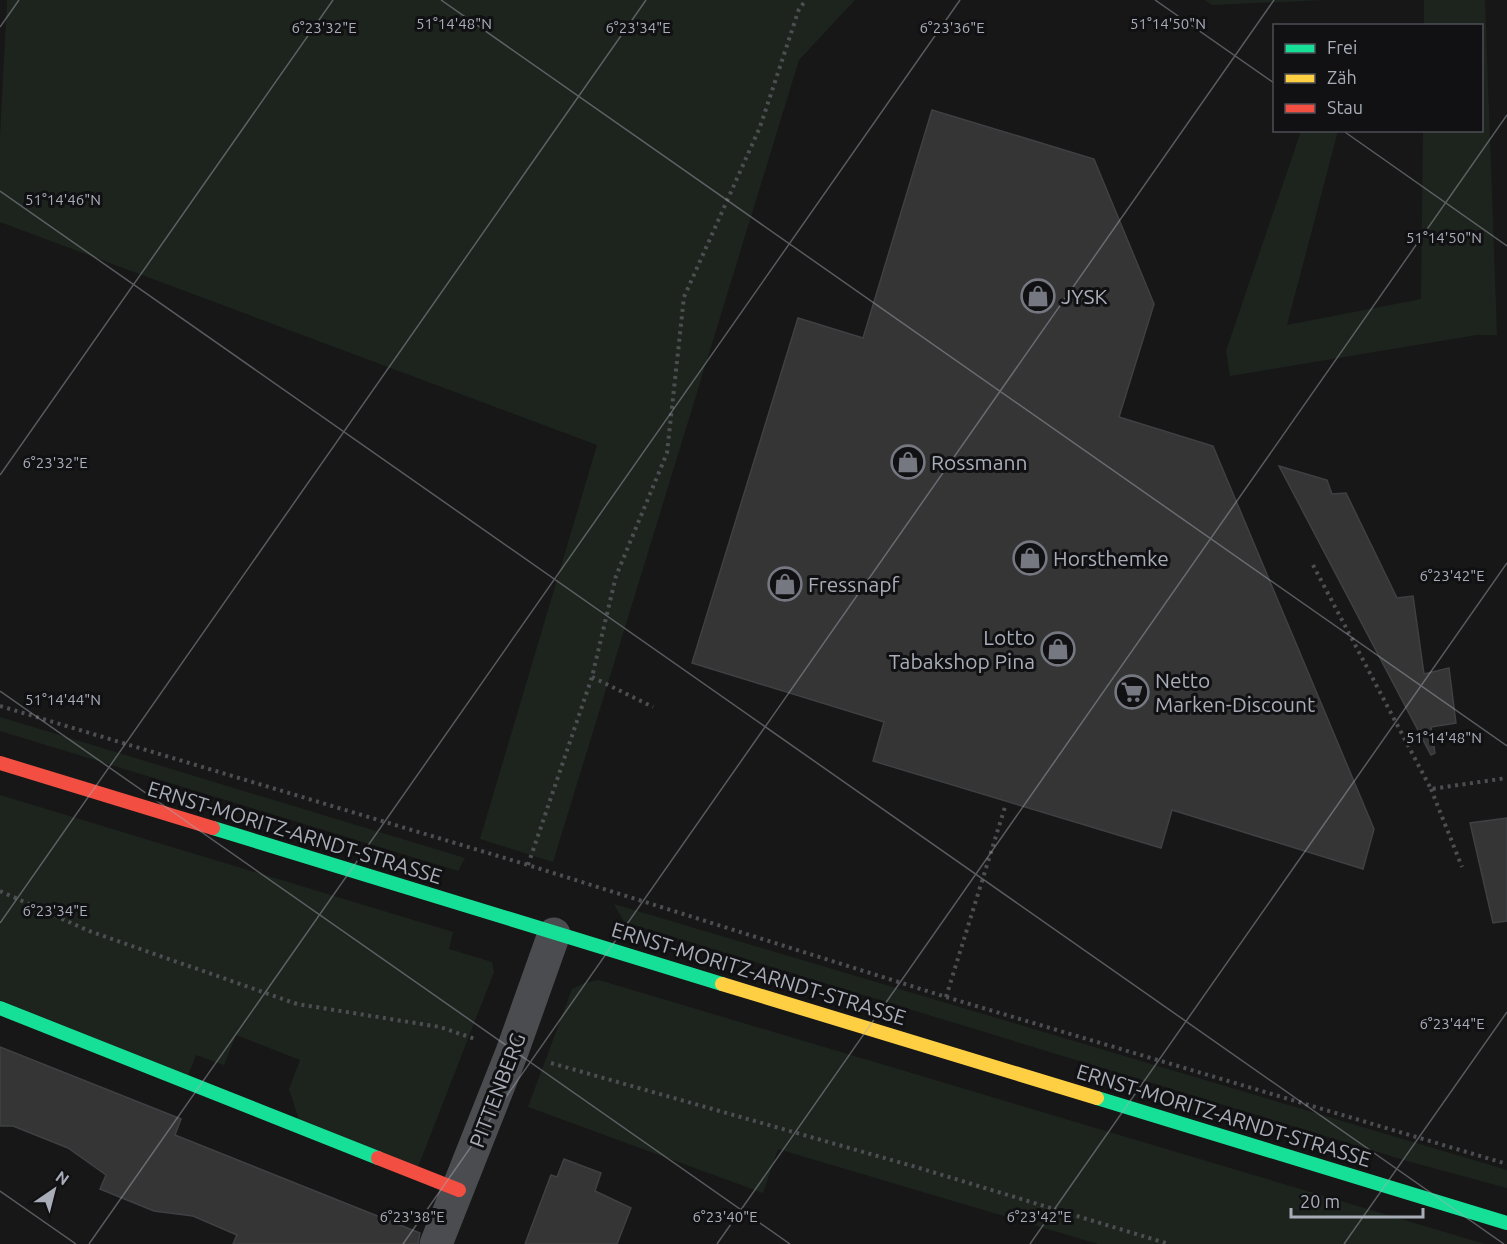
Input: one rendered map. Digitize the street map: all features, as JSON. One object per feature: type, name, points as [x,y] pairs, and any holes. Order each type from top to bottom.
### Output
[{"type":"street","name":"ERNST-MORITZ-ARNDT-STRASSE","points":[[0,762],[554,934],[949,1051],[1507,1223]]},
{"type":"street","name":"PITTENBERG","points":[[436,1244],[512,1052],[554,934]]},
{"type":"street","points":[[0,1008],[459,1190]]},
{"type":"path","points":[[528,865],[592,677],[616,576],[667,453],[684,297],[760,127],[799,9],[806,0]]},
{"type":"path","points":[[1313,565],[1431,789],[1462,867]]},
{"type":"path","points":[[592,677],[653,707]]},
{"type":"path","points":[[0,706],[528,865],[946,997],[1507,1164]]},
{"type":"path","points":[[1431,789],[1507,778]]},
{"type":"path","points":[[946,997],[1005,807]]},
{"type":"path","points":[[0,891],[89,931],[297,1004],[440,1027],[512,1052],[916,1167],[1169,1244]]},
{"type":"shaded area","points":[[7,0],[855,0],[799,60],[553,862],[480,839],[597,445],[0,222],[0,137]]},
{"type":"shaded area","points":[[1205,0],[1323,0],[1212,5]]},
{"type":"shaded area","points":[[1424,0],[1485,0],[1497,335],[1477,335],[1230,376],[1226,351],[1301,132],[1338,132],[1287,325],[1421,299],[1423,132],[1483,132],[1483,24],[1424,24]]},
{"type":"shaded area","points":[[0,717],[465,858],[458,871],[0,731]]},
{"type":"shaded area","points":[[0,795],[453,932],[449,949],[492,962],[494,972],[418,1167],[299,1120],[289,1089],[300,1060],[236,1035],[224,1065],[196,1055],[188,1076],[0,1000]]},
{"type":"shaded area","points":[[614,904],[1507,1170],[1507,1188],[1407,1161],[624,922]]},
{"type":"shaded area","points":[[599,980],[1485,1244],[1098,1244],[778,1149],[763,1193],[528,1107],[572,989],[584,983]]},
{"type":"building","points":[[932,110],[1094,159],[1154,304],[1119,417],[1213,446],[1374,829],[1363,869],[1172,810],[1161,848],[873,761],[884,722],[692,663],[798,318],[863,338]]},
{"type":"building","points":[[1279,466],[1327,480],[1332,494],[1346,493],[1397,598],[1413,596],[1424,674],[1449,668],[1456,723],[1431,727],[1435,753],[1431,755]]},
{"type":"building","points":[[1507,818],[1507,921],[1493,923],[1470,823]]},
{"type":"building","points":[[0,1047],[181,1119],[175,1135],[420,1233],[418,1244],[233,1244],[237,1235],[193,1216],[154,1211],[100,1189],[106,1175],[68,1148],[13,1126],[0,1126]]},
{"type":"building","points":[[564,1159],[601,1173],[595,1191],[631,1208],[617,1244],[525,1244],[551,1175],[557,1177]]},
{"type":"traffic: fast","points":[[213,828],[722,984]]},
{"type":"traffic: fast","points":[[0,1008],[378,1158]]},
{"type":"traffic: fast","points":[[1097,1098],[1507,1223]]},
{"type":"traffic: slow","points":[[722,984],[1097,1098]]},
{"type":"traffic: jam","points":[[0,763],[213,828]]},
{"type":"traffic: jam","points":[[378,1158],[459,1190]]},
{"type":"place","name":"JYSK","points":[[1038,296]]},
{"type":"place","name":"Rossmann","points":[[908,462]]},
{"type":"place","name":"Horsthemke","points":[[1030,558]]},
{"type":"place","name":"Fressnapf","points":[[785,584]]},
{"type":"place","name":"Lotto Tabakshop Pina","points":[[1058,649]]},
{"type":"place","name":"Netto Marken-Discount","points":[[1132,692]]}]
